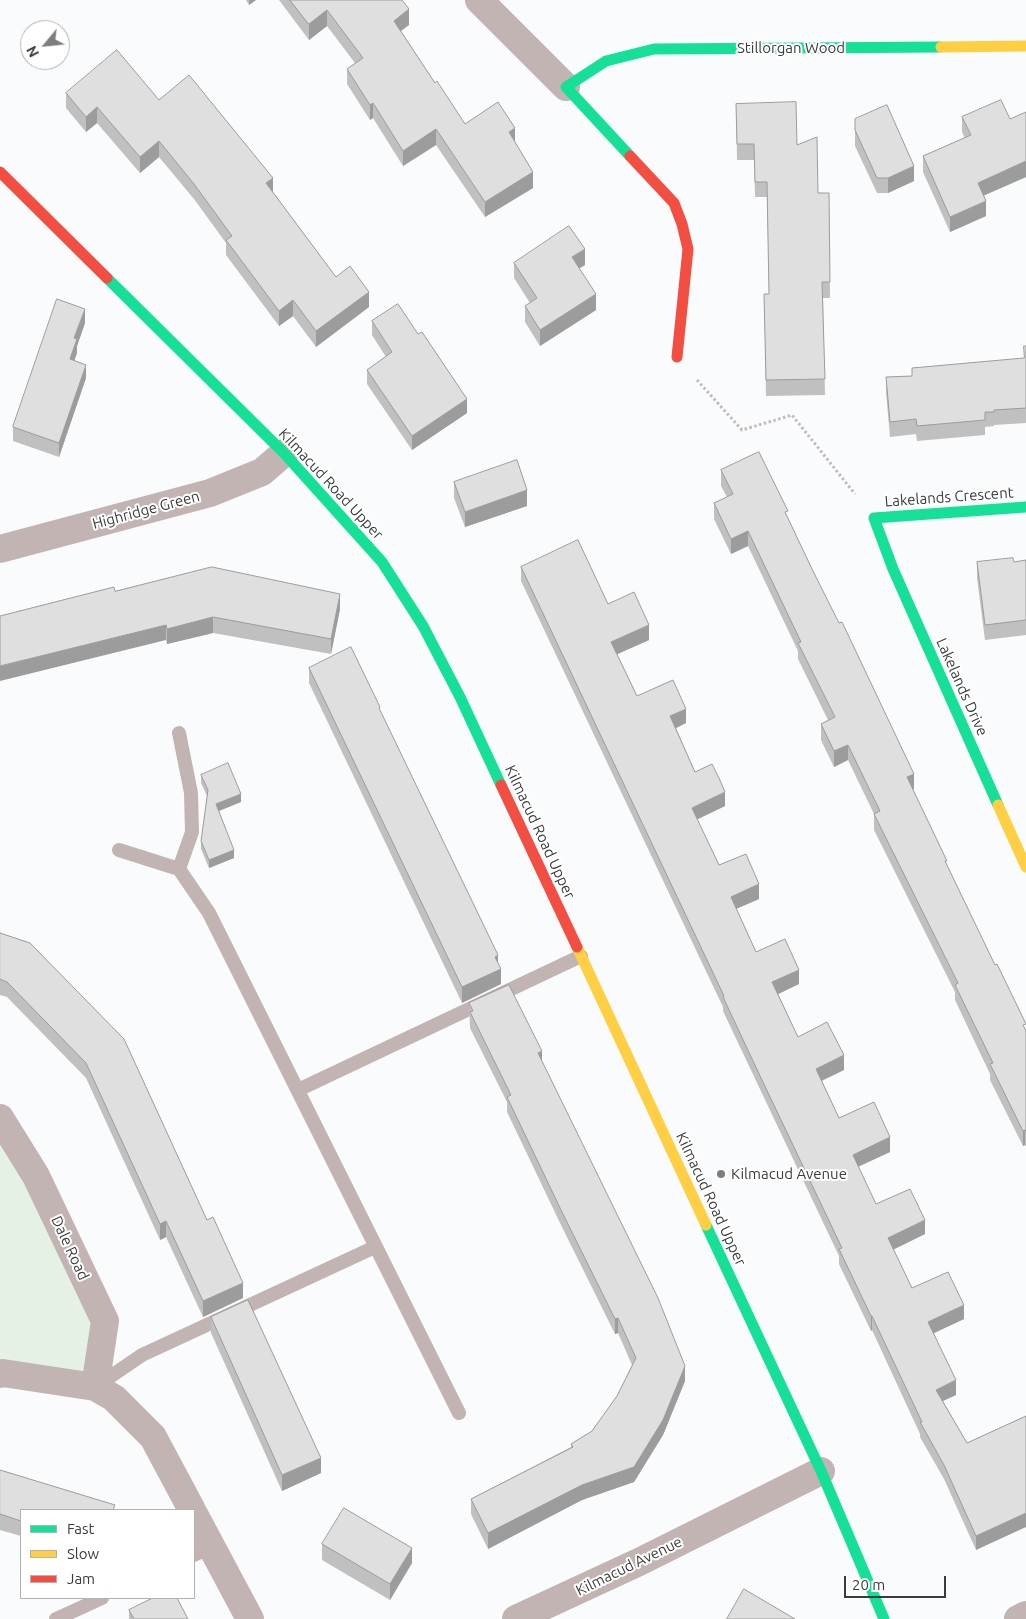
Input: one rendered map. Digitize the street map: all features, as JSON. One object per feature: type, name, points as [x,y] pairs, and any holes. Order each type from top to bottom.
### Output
[{"type":"street","points":[[479,0],[566,87],[674,203],[682,224],[688,249],[677,357]]},
{"type":"street","name":"Stillorgan Wood","points":[[566,87],[606,61],[654,49],[1026,46]]},
{"type":"street","name":"Kilmacud Road Upper","points":[[0,172],[284,453],[382,562],[424,626],[464,706],[821,1471],[884,1619]]},
{"type":"street","name":"Highridge Green","points":[[0,549],[210,493],[262,472],[284,453]]},
{"type":"street","name":"Lakelands Crescent","points":[[874,518],[1026,507]]},
{"type":"street","name":"Lakelands Drive","points":[[874,518],[893,569],[1026,867]]},
{"type":"street","name":"Dale Road","points":[[0,1118],[36,1176],[105,1321],[95,1387]]},
{"type":"street","points":[[0,1374],[95,1387],[114,1398],[153,1437],[191,1509]]},
{"type":"street","name":"Kilmacud Avenue","points":[[516,1619],[639,1562],[821,1471]]},
{"type":"street","points":[[195,1518],[203,1551],[250,1619]]},
{"type":"street","points":[[1018,1619],[1026,1615]]},
{"type":"lane","points":[[179,733],[191,793],[192,832],[179,869]]},
{"type":"lane","points":[[119,850],[179,869],[209,912],[459,1413]]},
{"type":"lane","points":[[298,1090],[581,956]]},
{"type":"lane","points":[[95,1387],[142,1355],[375,1246]]},
{"type":"lane","points":[[56,1619],[100,1599]]},
{"type":"path","points":[[677,357],[742,430],[792,415],[874,518]]},
{"type":"shaded area","points":[[0,1119],[105,1321],[94,1387],[0,1374]]},
{"type":"building","points":[[290,0],[402,0],[409,9],[394,21],[465,124],[498,102],[515,128],[509,132],[533,172],[485,202],[436,129],[403,151],[373,103],[370,105],[347,69],[363,58],[327,10],[309,24]]},
{"type":"building","points":[[117,50],[159,100],[189,75],[273,178],[266,183],[336,277],[350,266],[369,292],[316,331],[293,300],[279,311],[226,240],[232,236],[194,184],[159,141],[140,157],[97,107],[86,117],[66,93]]},
{"type":"building","points":[[1001,100],[1010,119],[1026,112],[1026,161],[978,183],[986,201],[950,217],[923,156],[971,135],[962,117]]},
{"type":"building","points":[[796,102],[797,145],[817,137],[818,193],[829,193],[830,282],[822,282],[825,379],[766,380],[764,294],[769,294],[767,182],[755,182],[754,144],[737,144],[736,104]]},
{"type":"building","points":[[887,105],[914,166],[888,178],[877,178],[855,130],[855,119]]},
{"type":"building","points":[[569,226],[585,249],[572,257],[596,294],[540,330],[525,306],[537,298],[514,263]]},
{"type":"building","points":[[57,299],[85,309],[74,338],[77,339],[70,359],[86,365],[59,443],[13,427]]},
{"type":"building","points":[[398,304],[418,334],[422,332],[467,399],[412,436],[367,370],[392,352],[372,321]]},
{"type":"building","points":[[1024,346],[1026,346],[1026,408],[985,412],[985,420],[917,426],[916,419],[890,422],[886,377],[912,376],[912,368],[1024,358]]},
{"type":"building","points":[[759,452],[788,511],[785,512],[812,569],[839,623],[842,622],[914,774],[907,777],[947,861],[945,861],[995,965],[997,964],[1026,1024],[1023,1025],[1026,1031],[1026,1131],[1023,1131],[990,1064],[993,1063],[955,985],[958,983],[874,814],[880,811],[848,745],[834,751],[821,724],[835,717],[798,643],[801,642],[748,531],[731,539],[714,503],[733,494],[721,470]]},
{"type":"building","points":[[517,460],[527,490],[465,512],[454,482]]},
{"type":"building","points":[[578,540],[608,604],[634,592],[649,625],[611,642],[637,696],[673,680],[686,709],[670,716],[695,772],[712,764],[719,778],[725,792],[692,808],[719,865],[746,854],[759,884],[731,897],[756,952],[785,939],[799,970],[772,982],[798,1037],[827,1022],[844,1055],[816,1069],[839,1118],[874,1102],[890,1137],[853,1155],[876,1204],[910,1189],[925,1220],[888,1238],[912,1288],[948,1272],[964,1305],[928,1322],[956,1380],[936,1390],[967,1443],[1026,1416],[1026,1513],[976,1536],[944,1465],[920,1422],[922,1422],[839,1249],[842,1248],[521,567]]},
{"type":"building","points":[[1013,558],[1014,562],[1026,560],[1026,620],[985,625],[977,562]]},
{"type":"building","points":[[212,567],[340,594],[331,639],[213,617],[167,629],[166,625],[0,666],[0,616],[114,587],[115,591]]},
{"type":"building","points":[[351,647],[498,955],[495,957],[501,969],[462,987],[309,668]]},
{"type":"building","points":[[228,763],[241,794],[216,804],[234,850],[209,860],[201,841],[208,790],[201,775]]},
{"type":"building","points":[[0,933],[30,943],[124,1039],[207,1220],[213,1217],[243,1283],[203,1301],[166,1221],[160,1224],[86,1063],[7,982],[0,979]]},
{"type":"building","points":[[509,985],[542,1051],[538,1053],[658,1298],[685,1366],[663,1420],[634,1467],[582,1485],[488,1533],[471,1499],[573,1447],[571,1444],[592,1431],[617,1396],[636,1358],[618,1318],[615,1319],[561,1210],[507,1097],[511,1095],[470,1012],[473,1011],[469,1003]]},
{"type":"building","points":[[248,1300],[321,1458],[282,1475],[211,1317]]},
{"type":"building","points":[[0,1470],[115,1505],[113,1509],[20,1509],[20,1521],[0,1514]]},
{"type":"building","points":[[344,1508],[412,1548],[390,1584],[322,1544]]},
{"type":"building","points":[[744,1589],[795,1619],[727,1619]]},
{"type":"building","points":[[151,1599],[178,1599],[188,1619],[134,1619],[129,1610]]},
{"type":"traffic: fast","points":[[630,156],[566,87],[606,61],[654,49],[941,47]]},
{"type":"traffic: fast","points":[[107,278],[284,453],[382,562],[423,626],[460,697],[501,785]]},
{"type":"traffic: fast","points":[[998,805],[893,569],[874,518],[1026,507]]},
{"type":"traffic: fast","points":[[706,1225],[821,1471],[884,1619]]},
{"type":"traffic: slow","points":[[941,47],[1026,46]]},
{"type":"traffic: slow","points":[[998,805],[1026,867]]},
{"type":"traffic: slow","points":[[577,947],[706,1225]]},
{"type":"traffic: jam","points":[[630,156],[674,203],[682,224],[688,249],[677,357]]},
{"type":"traffic: jam","points":[[0,172],[107,278]]},
{"type":"traffic: jam","points":[[501,785],[577,947]]},
{"type":"place","name":"Kilmacud Avenue","points":[[721,1174]]}]
